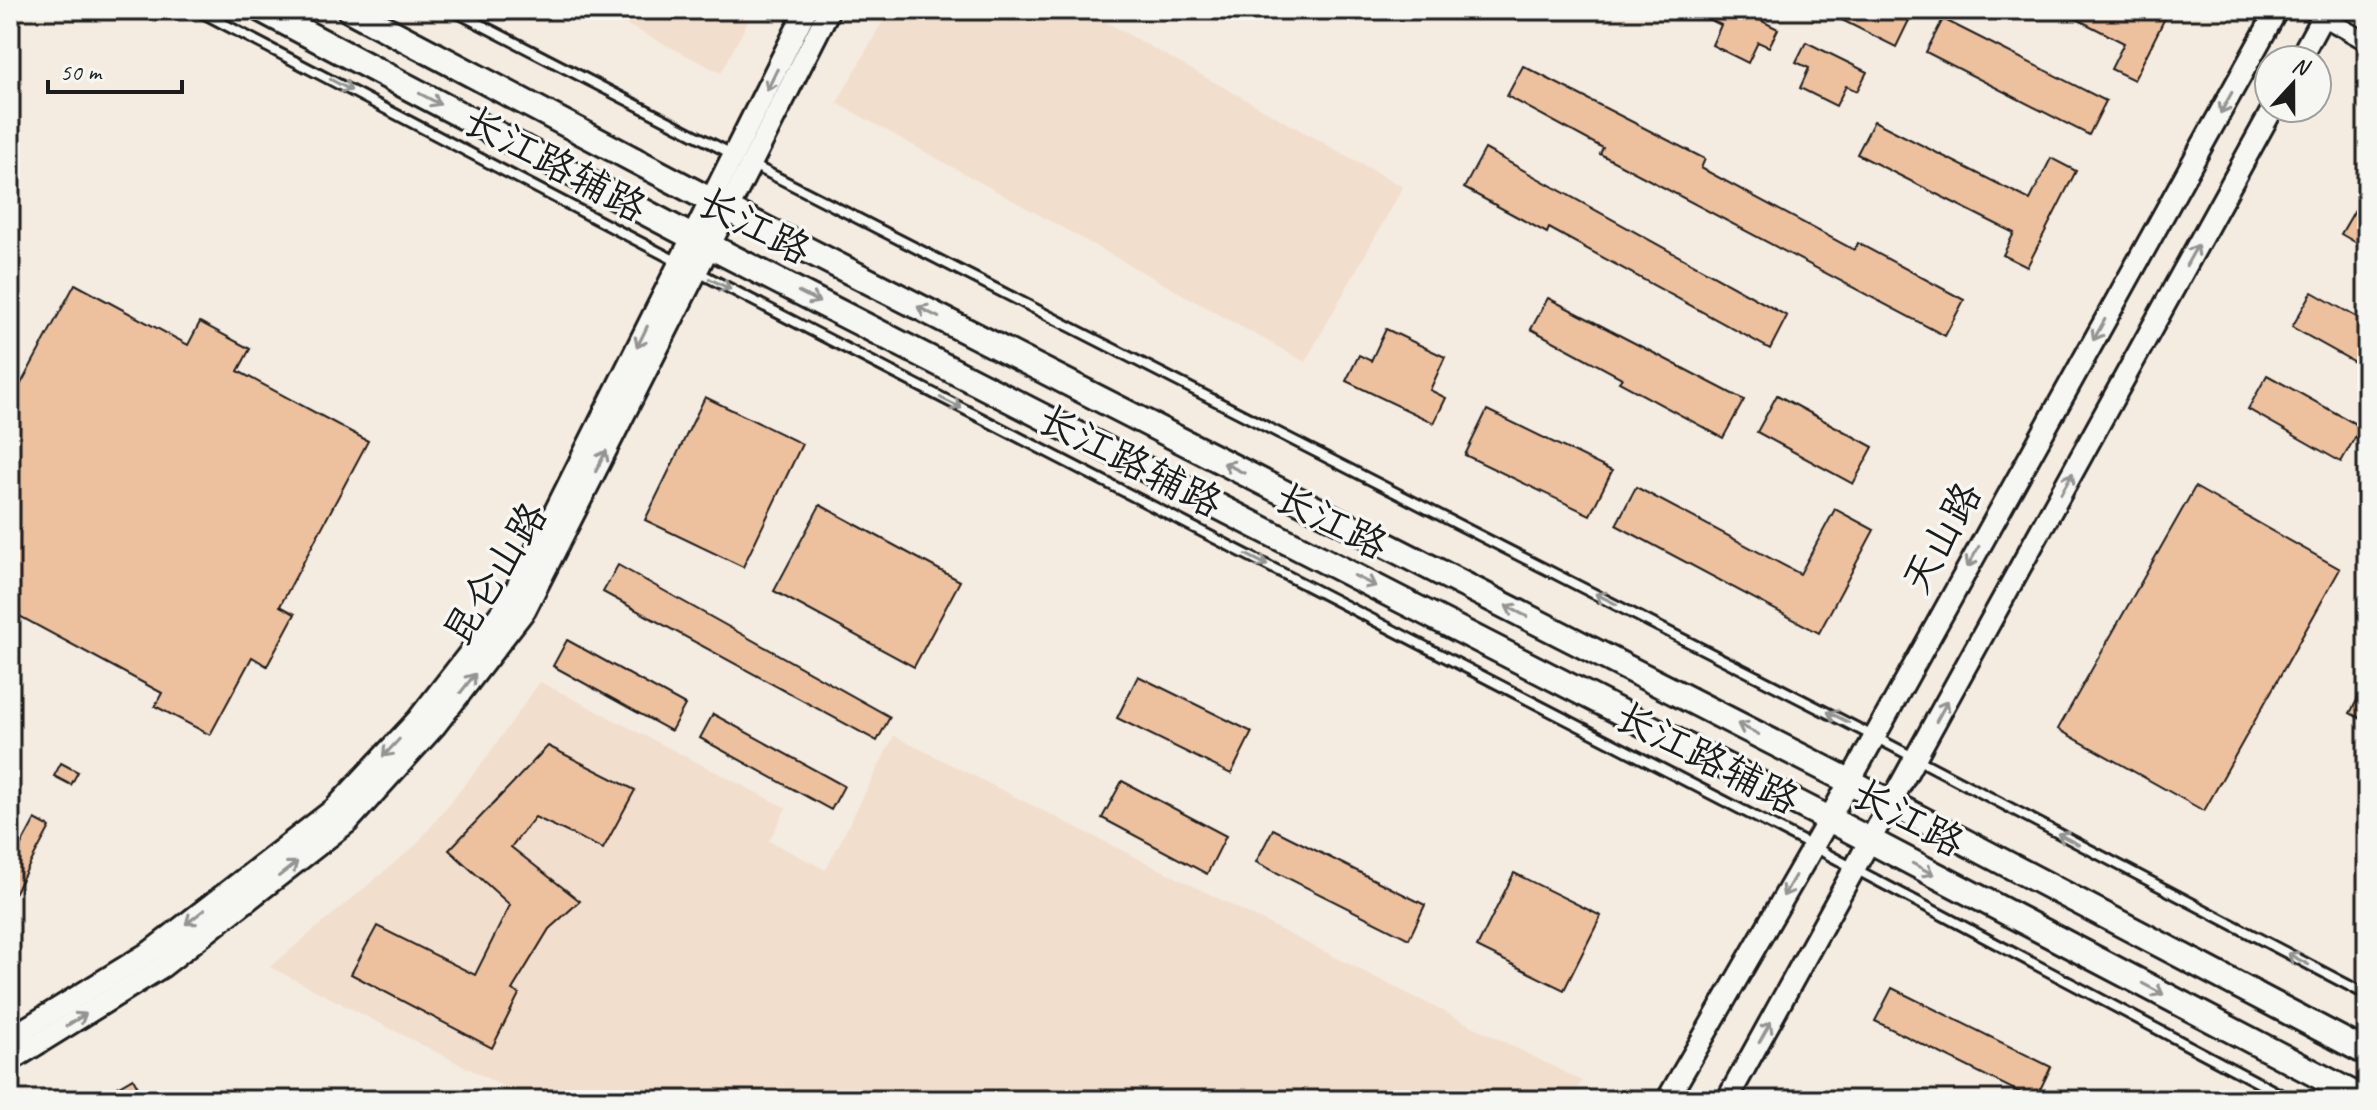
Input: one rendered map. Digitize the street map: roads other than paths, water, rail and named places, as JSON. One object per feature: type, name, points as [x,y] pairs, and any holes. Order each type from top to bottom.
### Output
[{"type":"main road","name":"长江路","points":[[262,10],[700,241],[1829,819],[2365,1100]]},
{"type":"main road","name":"长江路","points":[[350,10],[720,206],[1849,781],[2367,1053]]},
{"type":"street","name":"昆仑山路","points":[[744,160],[806,10]]},
{"type":"street","name":"昆仑山路","points":[[10,1038],[151,951],[321,818],[418,719],[510,601],[686,266],[829,10]]},
{"type":"street","name":"天山路","points":[[1667,1100],[1829,819],[2277,10]]},
{"type":"street","points":[[2308,44],[2324,13],[2367,42]]},
{"type":"street","name":"天山路","points":[[1727,1100],[2264,124]]},
{"type":"street","name":"昆仑山路","points":[[10,1061],[162,967],[348,822],[435,726],[525,610],[686,266]]},
{"type":"lane","name":"长江路辅路","points":[[197,10],[686,266],[1812,846],[2291,1100]]},
{"type":"lane","points":[[452,10],[1873,736],[2367,995]]}]
